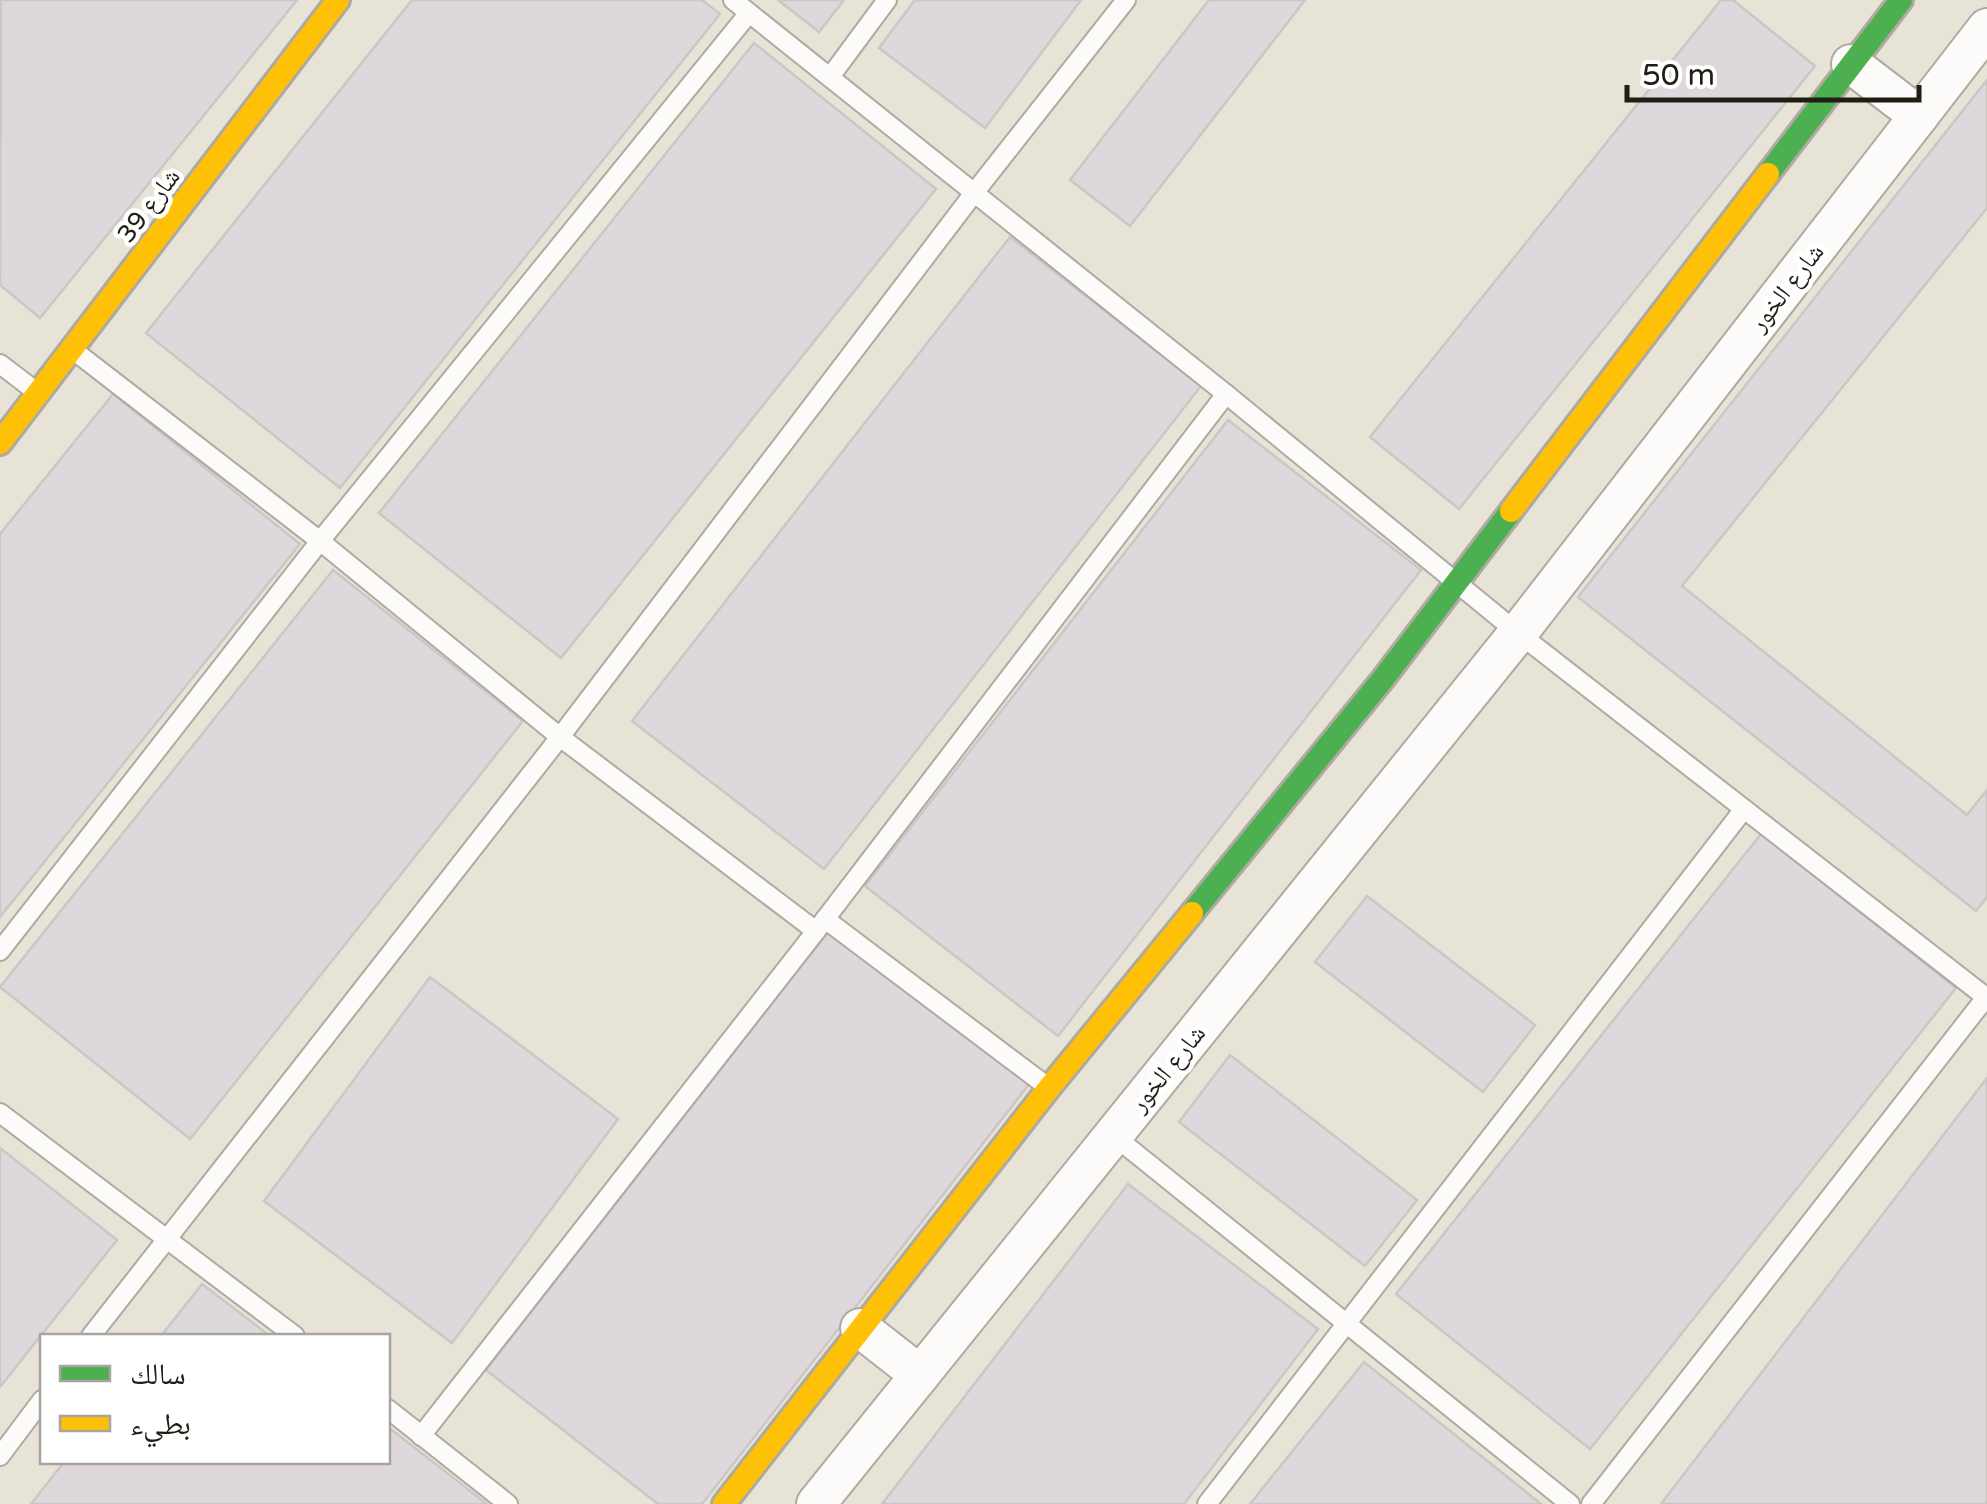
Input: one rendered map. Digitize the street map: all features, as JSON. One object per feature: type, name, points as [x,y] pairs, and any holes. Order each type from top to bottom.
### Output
[{"type":"street","name":"شارع 39","points":[[0,444],[338,0]]},
{"type":"street","points":[[724,1504],[1048,1088],[1383,678],[1902,0]]},
{"type":"street","name":"شارع الخور","points":[[816,1504],[1518,633],[1987,28]]},
{"type":"street","points":[[1851,64],[1919,116]]},
{"type":"street","points":[[860,1328],[920,1375]]},
{"type":"lane","points":[[732,0],[1518,633],[1987,997],[1592,1504]]},
{"type":"lane","points":[[830,77],[887,0]]},
{"type":"lane","points":[[92,1334],[560,737],[1126,0]]},
{"type":"lane","points":[[0,951],[320,541],[749,13]]},
{"type":"lane","points":[[72,349],[320,541],[560,737],[1048,1088]]},
{"type":"lane","points":[[0,364],[38,394]]},
{"type":"lane","points":[[422,1436],[1226,394]]},
{"type":"lane","points":[[1207,1504],[1744,809]]},
{"type":"lane","points":[[0,1113],[291,1334]]},
{"type":"lane","points":[[1113,1135],[1570,1504]]},
{"type":"lane","points":[[0,1456],[40,1403]]},
{"type":"lane","points":[[390,1411],[508,1504]]},
{"type":"building","points":[[1,0],[297,0],[40,318],[0,285]]},
{"type":"building","points":[[412,0],[702,0],[720,14],[340,488],[146,333]]},
{"type":"building","points":[[778,0],[844,0],[819,32]]},
{"type":"building","points":[[915,0],[1081,0],[985,128],[879,48]]},
{"type":"building","points":[[1209,0],[1305,0],[1130,226],[1070,180]]},
{"type":"building","points":[[1721,0],[1733,0],[1815,66],[1459,509],[1370,437]]},
{"type":"building","points":[[754,43],[936,189],[561,658],[379,513]]},
{"type":"building","points":[[1987,80],[1987,208],[1682,586],[1967,815],[1987,790],[1987,897],[1976,911],[1578,597]]},
{"type":"building","points":[[1010,237],[1201,386],[824,869],[632,721]]},
{"type":"building","points":[[113,394],[300,544],[0,917],[0,534]]},
{"type":"building","points":[[1228,420],[1421,570],[1058,1036],[865,886]]},
{"type":"building","points":[[333,570],[523,721],[190,1139],[0,987]]},
{"type":"building","points":[[1761,834],[1956,988],[1590,1449],[1396,1294]]},
{"type":"building","points":[[1367,896],[1535,1025],[1483,1092],[1315,962]]},
{"type":"building","points":[[831,928],[1030,1083],[702,1504],[658,1504],[486,1370]]},
{"type":"building","points":[[430,977],[618,1119],[452,1343],[264,1201]]},
{"type":"building","points":[[1230,1055],[1417,1200],[1365,1266],[1179,1122]]},
{"type":"building","points":[[1987,1078],[1987,1504],[1661,1504]]},
{"type":"building","points":[[0,1148],[117,1240],[0,1387]]},
{"type":"building","points":[[1128,1184],[1318,1329],[1184,1504],[882,1504]]},
{"type":"building","points":[[202,1284],[267,1334],[163,1334]]},
{"type":"building","points":[[1364,1362],[1541,1504],[1250,1504]]},
{"type":"building","points":[[390,1429],[487,1504],[31,1504],[62,1464],[390,1464]]},
{"type":"traffic: fast","points":[[1768,174],[1901,0]]},
{"type":"traffic: fast","points":[[1192,913],[1383,679],[1511,511]]},
{"type":"traffic: slow","points":[[0,443],[338,0]]},
{"type":"traffic: slow","points":[[1511,511],[1768,174]]},
{"type":"traffic: slow","points":[[724,1504],[1049,1088],[1192,913]]}]
